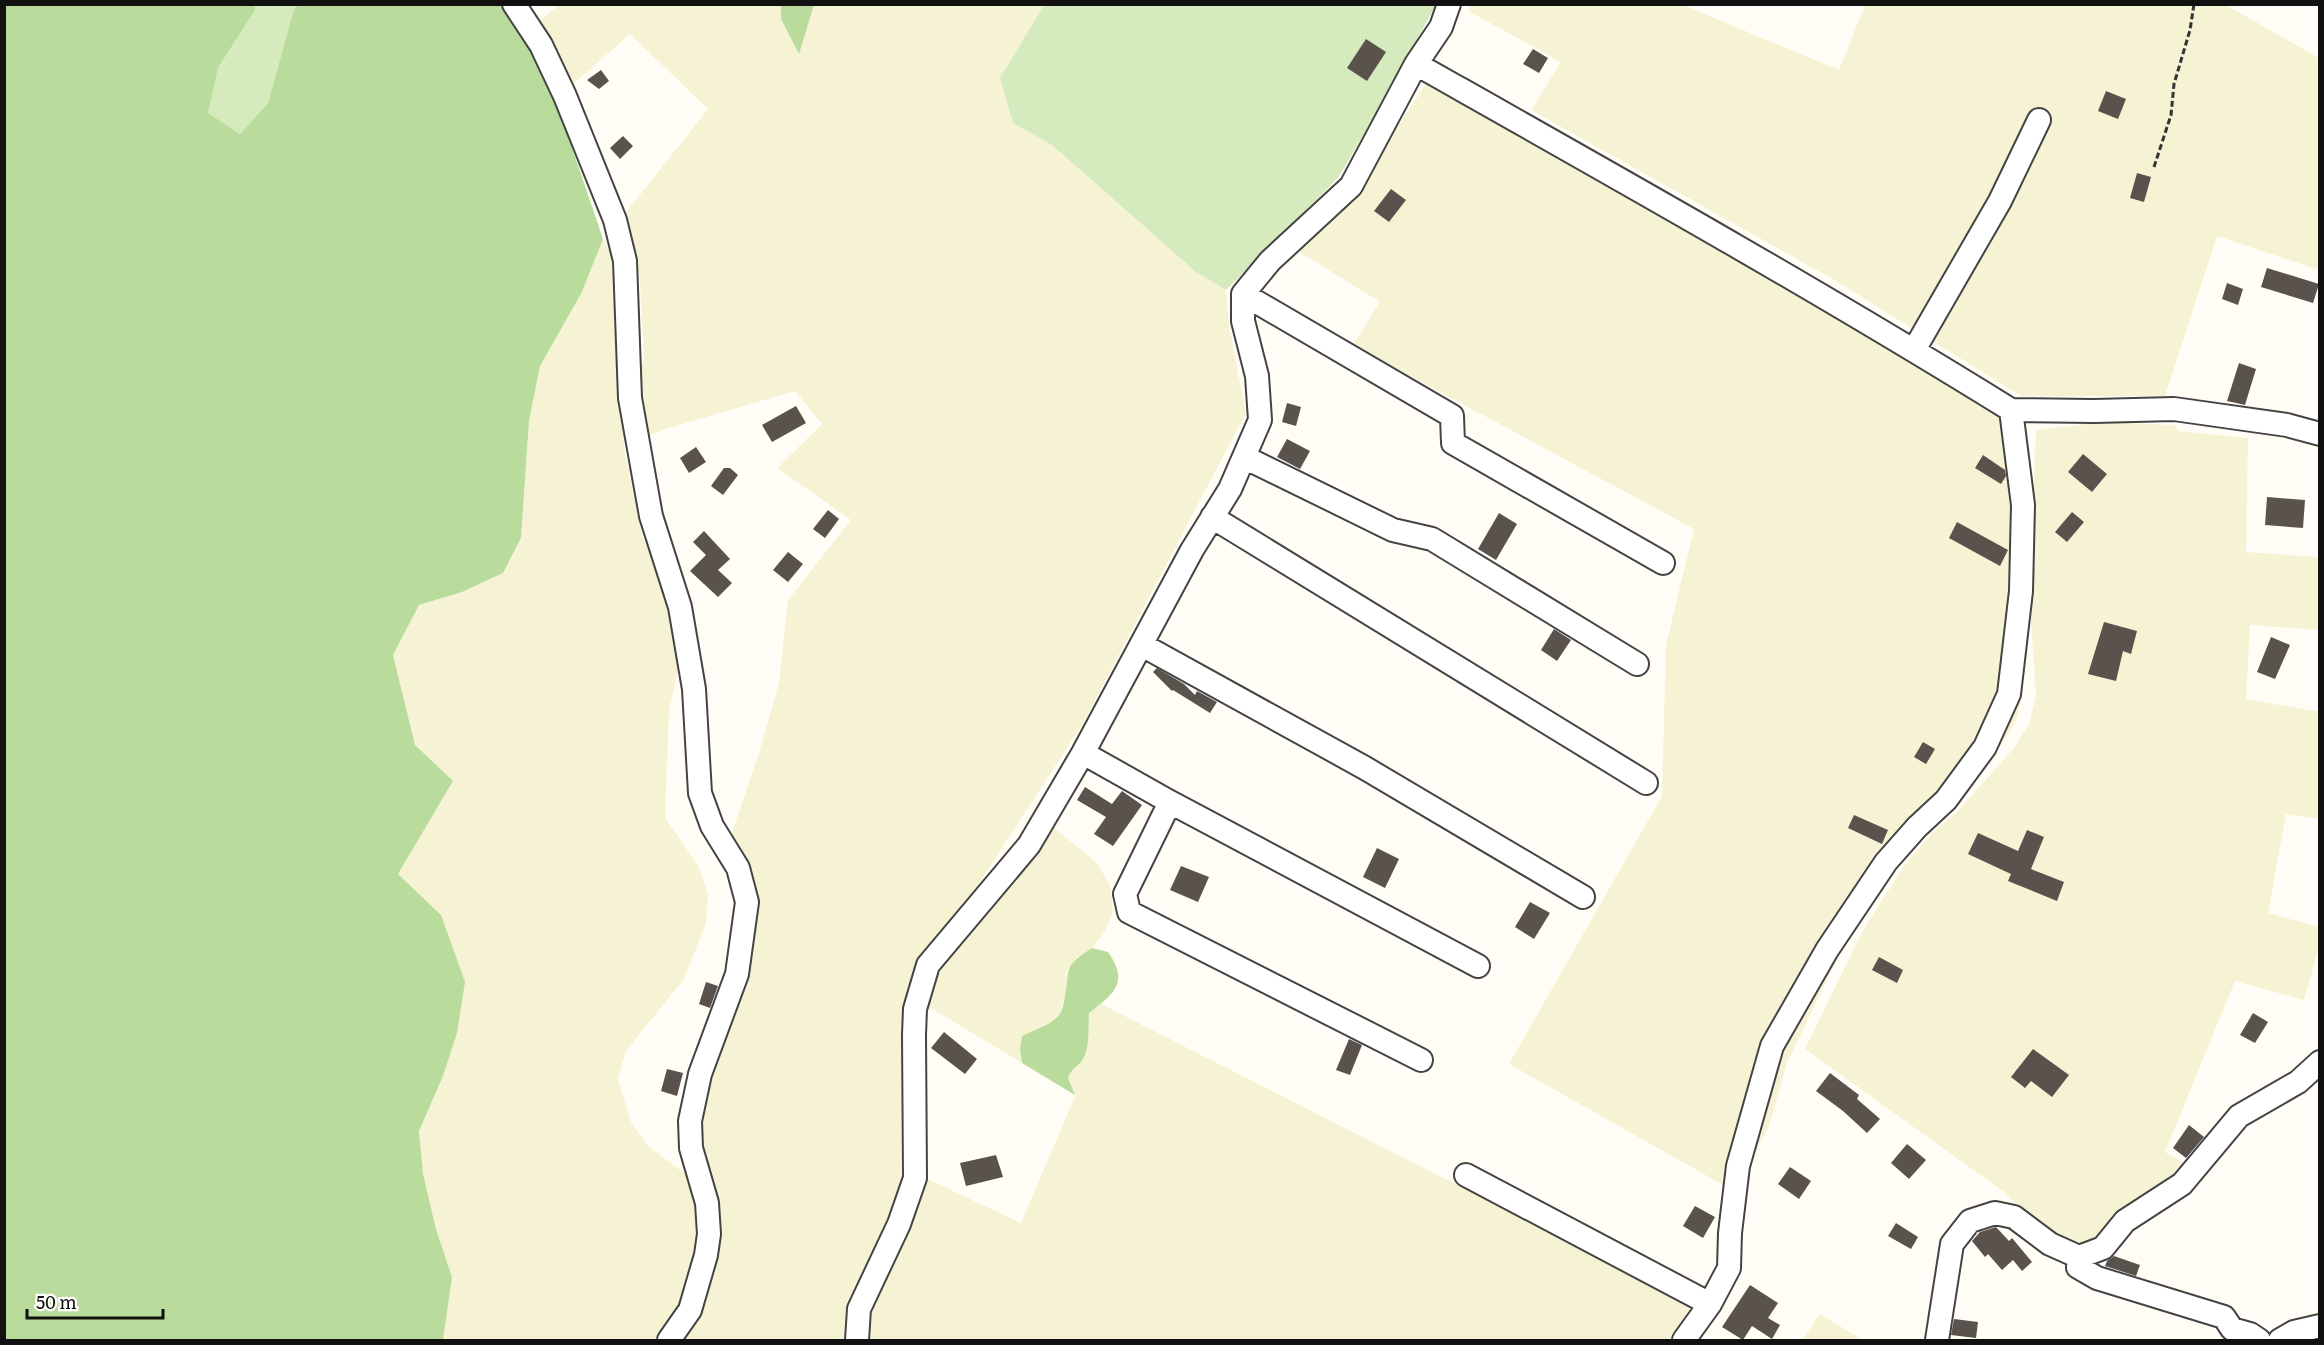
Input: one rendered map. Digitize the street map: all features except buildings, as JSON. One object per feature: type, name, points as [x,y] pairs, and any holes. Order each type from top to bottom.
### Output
[{"type":"street","points":[[514,4],[541,45],[565,96],[615,220],[626,261],[630,398],[651,516],[680,607],[694,689],[700,793],[712,826],[738,868],[747,902],[737,974],[700,1074],[690,1121],[691,1148],[707,1203],[709,1234],[706,1255],[690,1310],[669,1341]]},
{"type":"street","points":[[857,1341],[859,1309],[898,1224],[915,1178],[915,1009],[928,965],[1029,845],[1083,753],[1192,550],[1230,489],[1260,420],[1257,376],[1243,321],[1243,294],[1270,261],[1351,186],[1416,64],[1441,27],[1449,4]]},
{"type":"street","points":[[1416,64],[1663,203],[1914,350],[2011,410],[2174,409],[2287,425],[2319,434]]},
{"type":"street","points":[[1914,350],[2000,201],[2039,120]]},
{"type":"street","points":[[1243,294],[1452,416],[1454,443],[1663,563]]},
{"type":"street","points":[[1684,1341],[1710,1304],[1729,1268],[1730,1233],[1738,1166],[1772,1047],[1827,950],[1886,862],[1917,827],[1946,800],[1985,747],[2009,694],[2021,591],[2023,505],[2011,410]]},
{"type":"street","points":[[1244,457],[1393,530],[1432,539],[1637,664]]},
{"type":"street","points":[[1212,517],[1646,783]]},
{"type":"street","points":[[1142,645],[1365,768],[1582,897]]},
{"type":"street","points":[[1083,753],[1170,802],[1478,966]]},
{"type":"street","points":[[1170,802],[1125,894],[1129,912],[1421,1060]]},
{"type":"street","points":[[1937,1341],[1952,1244],[1970,1221],[1995,1212],[2014,1217],[2050,1244],[2079,1257],[2103,1248],[2126,1221],[2182,1184],[2239,1116],[2298,1082],[2319,1062]]},
{"type":"street","points":[[1466,1175],[1710,1304]]},
{"type":"street","points":[[2079,1257],[2078,1267],[2097,1278],[2224,1317],[2232,1329],[2250,1334],[2259,1341]]},
{"type":"street","points":[[2280,1341],[2294,1332],[2319,1326]]},
{"type":"path","points":[[2154,167],[2170,115],[2174,84],[2190,30],[2194,4]]},
{"type":"shaded area","points":[[1471,4],[1683,5],[1839,70],[1865,5],[2226,5],[2319,58],[2319,270],[2217,236],[2165,396],[2021,396],[1836,281],[1531,110],[1561,62],[1468,11]]},
{"type":"shaded area","points":[[559,5],[781,5],[781,19],[799,53],[814,5],[1044,5],[1000,78],[1013,123],[1052,145],[1196,272],[1226,290],[1229,326],[1246,413],[1082,725],[961,911],[919,960],[904,1008],[901,1034],[901,1181],[886,1226],[848,1308],[845,1340],[443,1340],[452,1277],[436,1229],[423,1174],[419,1131],[443,1076],[441,915],[398,874],[453,781],[415,745],[393,655],[419,605],[462,592],[503,573],[521,538],[529,421],[540,366],[582,292],[603,239],[614,260],[624,449],[642,536],[662,576],[672,624],[678,671],[669,710],[665,818],[699,867],[708,894],[706,923],[684,979],[626,1051],[618,1079],[631,1122],[648,1146],[684,1173],[683,1146],[732,971],[739,902],[724,856],[758,756],[779,683],[788,600],[851,520],[777,468],[822,424],[795,391],[662,430],[642,439],[637,383],[644,358],[640,282],[624,215],[708,109],[630,34],[570,87],[537,23]]},
{"type":"shaded area","points":[[1426,84],[1785,280],[2020,427],[2016,591],[2023,692],[2016,721],[2003,742],[1951,804],[1926,823],[1852,928],[1787,1063],[1768,1129],[1732,1190],[1509,1064],[1662,796],[1666,645],[1694,529],[1353,345],[1380,302],[1298,251],[1354,192]]},
{"type":"shaded area","points":[[2104,422],[2175,425],[2178,431],[2248,438],[2246,552],[2319,557],[2319,630],[2250,625],[2246,699],[2319,712],[2319,819],[2286,814],[2268,913],[2319,927],[2319,947],[2304,1000],[2235,981],[2165,1152],[2184,1163],[2170,1179],[2122,1211],[2099,1236],[2082,1243],[2056,1235],[2004,1192],[1805,1049],[1862,932],[1904,866],[1934,831],[1958,811],[2013,749],[2029,725],[2036,695],[2029,592],[2036,430]]},
{"type":"shaded area","points":[[1053,827],[1098,864],[1111,888],[1113,911],[1104,933],[1092,948],[1075,959],[1066,972],[1068,986],[1060,1014],[1049,1023],[1023,1036],[1020,1050],[1022,1063],[926,1005],[935,968]]},
{"type":"shaded area","points":[[1101,1004],[1695,1306],[1672,1340],[865,1340],[867,1311],[921,1176],[1021,1223],[1075,1096],[1067,1078],[1072,1069],[1083,1059],[1087,1044],[1089,1013]]},
{"type":"shaded area","points":[[1820,1314],[1863,1340],[1802,1340]]},
{"type":"green space","points":[[5,5],[255,5],[255,10],[218,68],[208,113],[240,134],[268,103],[293,12],[297,5],[502,5],[550,83],[603,239],[582,292],[540,366],[529,421],[521,538],[503,573],[462,592],[419,605],[393,655],[415,745],[453,781],[398,874],[441,915],[465,982],[457,1033],[443,1076],[419,1131],[423,1174],[436,1229],[452,1277],[443,1340],[5,1340]]},
{"type":"green space","points":[[255,5],[297,5],[293,12],[268,103],[240,134],[207,113],[218,68],[255,10]]},
{"type":"green space","points":[[781,5],[814,5],[799,54],[781,19]]},
{"type":"green space","points":[[1044,5],[1436,5],[1338,178],[1226,290],[1196,272],[1052,145],[1013,123],[1000,78]]},
{"type":"green space","points":[[1092,948],[1108,952],[1118,972],[1118,980],[1111,994],[1089,1013],[1088,1043],[1085,1054],[1068,1078],[1075,1095],[1022,1063],[1020,1050],[1022,1036],[1056,1019],[1060,1014],[1069,970],[1075,961]]}]
